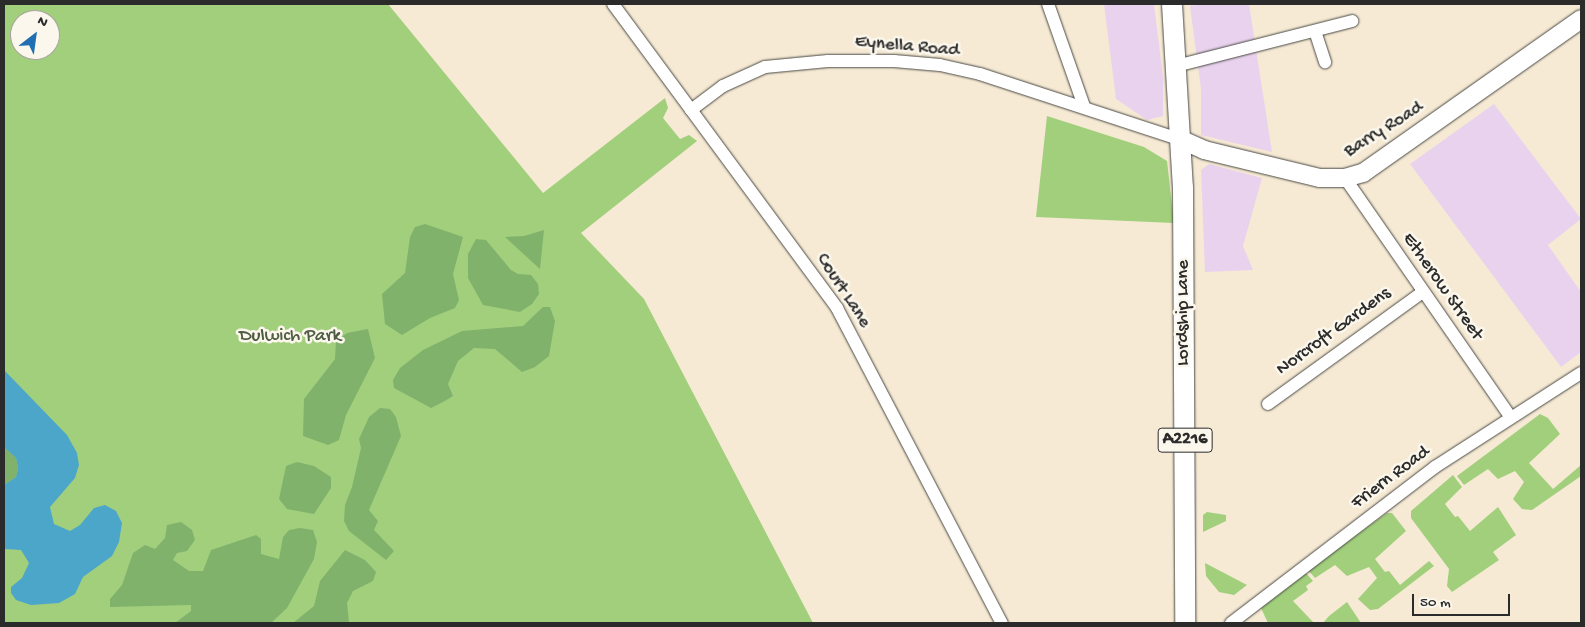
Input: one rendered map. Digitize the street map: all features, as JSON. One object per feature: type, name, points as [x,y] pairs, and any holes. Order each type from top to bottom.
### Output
[{"type":"main road","name":"Lordship Lane","points":[[1172,4],[1182,140],[1186,623]]},
{"type":"main road","name":"Barry Road","points":[[1182,140],[1204,150],[1320,178],[1345,178],[1363,173],[1581,19]]},
{"type":"street","points":[[1048,4],[1084,106]]},
{"type":"street","name":"Court Lane","points":[[619,6],[691,110],[837,308],[1002,623]]},
{"type":"street","points":[[1176,66],[1352,21]]},
{"type":"street","points":[[1315,30],[1325,62]]},
{"type":"street","name":"Eynella Road","points":[[691,110],[723,86],[756,70],[786,64],[864,60],[960,69],[1084,106],[1151,133],[1182,140]]},
{"type":"street","name":"Etherow Street","points":[[1345,178],[1510,416]]},
{"type":"street","name":"Norcroft Gardens","points":[[1268,404],[1423,292]]},
{"type":"street","name":"Friern Road","points":[[1231,623],[1392,498],[1510,416],[1541,401],[1581,373]]},
{"type":"shaded area","points":[[1104,4],[1154,4],[1163,77],[1163,116],[1147,120],[1116,99]]},
{"type":"shaded area","points":[[1203,4],[1249,4],[1272,152],[1201,135],[1201,89],[1190,6]]},
{"type":"shaded area","points":[[1494,104],[1581,219],[1548,245],[1581,292],[1581,352],[1561,367],[1410,164]]},
{"type":"shaded area","points":[[1209,164],[1262,178],[1243,246],[1253,270],[1205,272],[1201,170]]},
{"type":"green space","name":"Dulwich Park","points":[[4,4],[388,4],[543,193],[665,98],[668,108],[663,118],[680,139],[689,135],[697,141],[581,233],[644,299],[813,623],[4,623]]},
{"type":"green space","points":[[1047,116],[1144,147],[1167,161],[1174,223],[1036,217]]},
{"type":"green space","points":[[425,224],[463,237],[453,274],[459,300],[455,308],[430,318],[402,335],[385,324],[382,294],[405,273],[410,237],[415,227]]},
{"type":"green space","points":[[544,230],[540,269],[505,237],[524,236]]},
{"type":"green space","points":[[476,239],[486,240],[511,270],[518,274],[531,275],[538,284],[539,294],[532,304],[520,312],[483,305],[468,278],[468,254]]},
{"type":"green space","points":[[543,307],[550,307],[555,321],[549,356],[535,367],[522,372],[495,349],[474,348],[458,361],[448,384],[453,396],[431,408],[394,388],[393,380],[400,368],[423,350],[462,331],[523,326]]},
{"type":"green space","points":[[368,329],[375,358],[346,415],[339,440],[328,445],[303,436],[304,399],[335,359],[336,341],[347,333]]},
{"type":"green space","points":[[380,408],[390,409],[396,417],[401,436],[369,510],[378,521],[374,530],[394,551],[386,560],[349,531],[344,521],[345,505],[352,487],[361,448],[359,439],[369,417]]},
{"type":"green space","points":[[1540,414],[1548,418],[1560,434],[1529,463],[1553,489],[1581,465],[1581,476],[1532,510],[1522,509],[1513,499],[1524,482],[1515,471],[1498,479],[1488,469],[1464,485],[1457,476]]},
{"type":"green space","points":[[4,447],[16,458],[18,468],[16,477],[4,485]]},
{"type":"green space","points":[[297,462],[314,466],[331,477],[331,488],[314,514],[287,509],[279,499],[286,466]]},
{"type":"green space","points":[[1453,475],[1462,487],[1445,504],[1455,517],[1458,516],[1470,531],[1498,507],[1516,535],[1493,552],[1499,560],[1452,592],[1447,586],[1449,569],[1411,518],[1411,511]]},
{"type":"green space","points":[[1207,512],[1226,515],[1226,521],[1203,532],[1203,515]]},
{"type":"green space","points":[[1387,513],[1392,513],[1406,531],[1375,559],[1385,572],[1389,571],[1400,585],[1429,561],[1434,566],[1378,609],[1370,610],[1358,599],[1377,578],[1369,567],[1347,576],[1335,565],[1315,578],[1308,570]]},
{"type":"green space","points":[[181,522],[192,530],[195,540],[187,551],[177,553],[173,560],[189,571],[203,571],[211,550],[256,535],[261,539],[261,554],[279,559],[283,537],[289,530],[300,528],[313,530],[317,542],[314,559],[287,608],[271,623],[175,623],[191,611],[191,605],[110,607],[110,599],[122,585],[133,553],[145,545],[155,549],[165,538],[167,525]]},
{"type":"green space","points":[[345,550],[365,560],[376,572],[373,581],[353,591],[347,603],[349,623],[293,623],[314,606],[320,581]]},
{"type":"green space","points":[[1205,563],[1247,585],[1234,595],[1219,592],[1206,576]]},
{"type":"green space","points":[[1305,572],[1313,581],[1306,586],[1308,590],[1293,601],[1314,623],[1268,623],[1260,606]]},
{"type":"green space","points":[[1347,602],[1361,623],[1323,623],[1329,616]]},
{"type":"water","points":[[4,370],[67,435],[77,453],[79,465],[75,478],[50,507],[54,524],[70,531],[80,525],[94,508],[105,505],[116,511],[122,523],[119,542],[112,556],[83,577],[75,594],[59,603],[31,605],[16,600],[11,593],[11,587],[22,578],[29,563],[21,550],[4,549],[4,485],[16,477],[18,468],[16,458],[4,447]]}]
